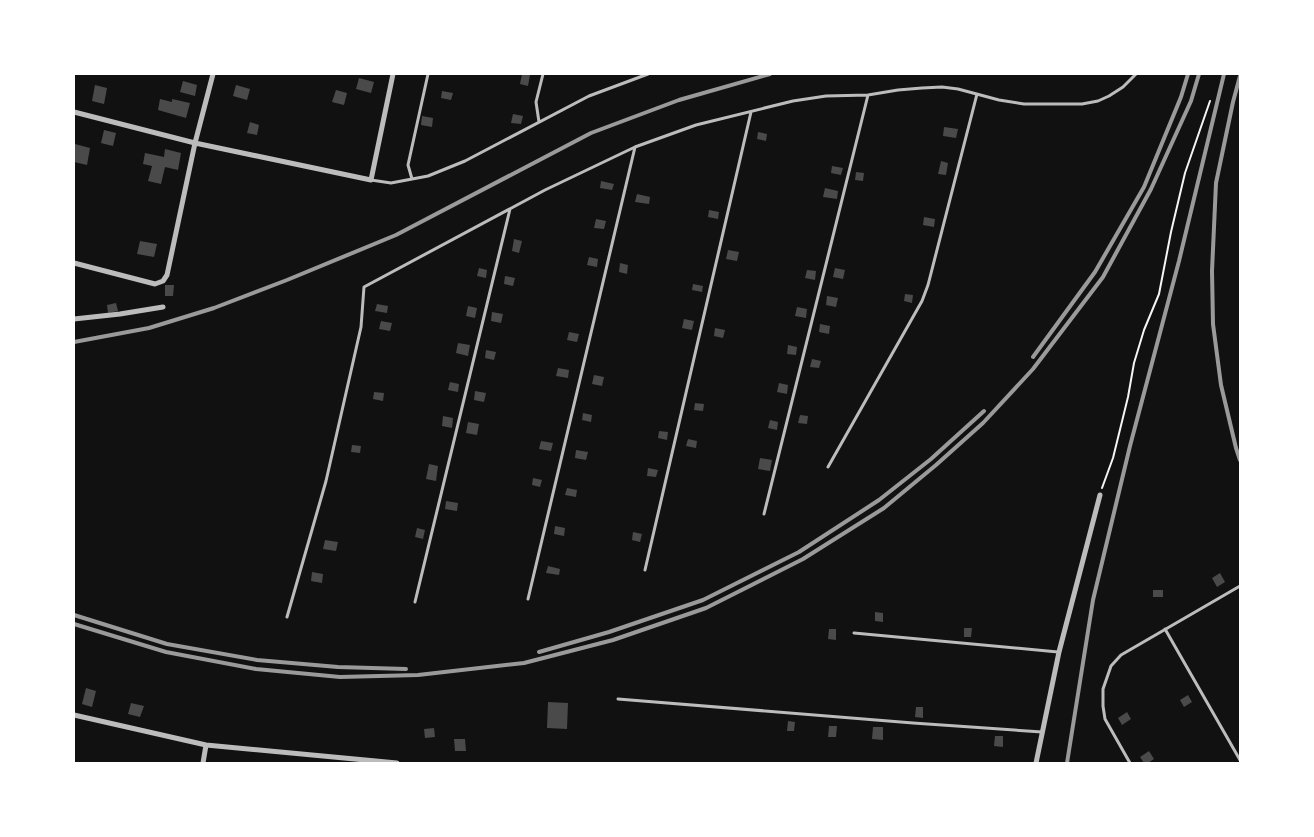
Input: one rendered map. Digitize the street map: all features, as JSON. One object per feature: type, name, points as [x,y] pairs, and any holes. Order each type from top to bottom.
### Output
[{"type":"street","points":[[74,263],[155,284],[164,281],[167,275],[195,143],[213,74]]},
{"type":"street","points":[[74,112],[195,143],[371,180],[393,74]]},
{"type":"street","points":[[74,319],[163,307]]},
{"type":"street","points":[[1036,763],[1059,652],[1100,495]]},
{"type":"street","points":[[74,715],[206,746],[397,763]]},
{"type":"street","points":[[203,763],[206,746]]},
{"type":"lane","points":[[412,179],[408,165],[428,74]]},
{"type":"lane","points":[[539,122],[536,102],[543,74]]},
{"type":"lane","points":[[371,180],[391,183],[428,176],[465,160],[589,96],[648,74]]},
{"type":"lane","points":[[287,617],[326,481],[361,327],[364,287],[545,190],[635,147],[696,125],[793,101],[826,96],[868,95],[898,90],[942,87],[1024,104],[1082,104],[1098,101],[1109,96],[1136,74]]},
{"type":"lane","points":[[828,466],[922,301],[928,285],[977,94]]},
{"type":"lane","points":[[764,514],[868,95]]},
{"type":"lane","points":[[645,570],[751,112]]},
{"type":"lane","points":[[528,599],[635,147]]},
{"type":"lane","points":[[415,602],[510,208]]},
{"type":"lane","points":[[1130,763],[1105,719],[1103,689],[1111,666],[1121,655],[1240,586]]},
{"type":"lane","points":[[1165,629],[1240,760]]},
{"type":"lane","points":[[854,634],[1059,652]]},
{"type":"lane","points":[[618,699],[893,722],[1042,732]]},
{"type":"path","points":[[1100,495],[1113,458],[1134,363],[1144,330],[1159,294],[1170,232],[1185,173],[1210,101]]},
{"type":"building","points":[[522,74],[530,75],[528,86],[520,84]]},
{"type":"building","points":[[359,78],[374,82],[371,93],[356,89]]},
{"type":"building","points":[[183,81],[197,85],[195,96],[180,92]]},
{"type":"building","points":[[95,85],[107,88],[104,104],[92,101]]},
{"type":"building","points":[[236,85],[250,89],[247,100],[233,96]]},
{"type":"building","points":[[336,90],[347,93],[344,105],[332,102]]},
{"type":"building","points":[[442,91],[453,93],[451,100],[441,98]]},
{"type":"building","points":[[160,99],[172,102],[172,99],[190,103],[186,118],[158,110]]},
{"type":"building","points":[[513,114],[523,116],[521,124],[511,123]]},
{"type":"building","points":[[422,116],[433,118],[432,127],[421,125]]},
{"type":"building","points":[[250,122],[259,125],[257,135],[247,133]]},
{"type":"building","points":[[944,127],[958,129],[956,138],[943,136]]},
{"type":"building","points":[[104,130],[116,133],[113,146],[101,143]]},
{"type":"building","points":[[758,132],[767,134],[766,141],[757,139]]},
{"type":"building","points":[[75,144],[90,148],[87,165],[74,162]]},
{"type":"building","points":[[165,149],[181,153],[178,170],[165,167],[161,184],[148,181],[152,166],[143,164],[145,153],[164,157]]},
{"type":"building","points":[[941,161],[948,163],[946,175],[938,174]]},
{"type":"building","points":[[832,166],[843,168],[841,175],[831,173]]},
{"type":"building","points":[[856,172],[864,173],[863,181],[855,180]]},
{"type":"building","points":[[601,181],[614,184],[612,190],[600,188]]},
{"type":"building","points":[[825,188],[838,191],[837,199],[823,197]]},
{"type":"building","points":[[637,194],[650,197],[649,204],[635,202]]},
{"type":"building","points":[[709,210],[719,212],[718,219],[708,217]]},
{"type":"building","points":[[924,217],[935,219],[934,227],[923,225]]},
{"type":"building","points":[[596,219],[606,221],[604,229],[594,228]]},
{"type":"building","points":[[514,239],[522,241],[519,253],[512,251]]},
{"type":"building","points":[[140,241],[157,244],[154,257],[137,254]]},
{"type":"building","points":[[728,250],[739,252],[737,261],[726,259]]},
{"type":"building","points":[[589,257],[598,259],[597,267],[587,265]]},
{"type":"building","points":[[620,263],[628,265],[627,274],[619,272]]},
{"type":"building","points":[[479,268],[487,270],[486,278],[477,276]]},
{"type":"building","points":[[835,268],[845,270],[843,279],[833,277]]},
{"type":"building","points":[[807,270],[816,271],[815,280],[805,278]]},
{"type":"building","points":[[505,276],[515,278],[513,286],[504,284]]},
{"type":"building","points":[[693,284],[703,286],[702,292],[692,290]]},
{"type":"building","points":[[165,285],[174,285],[173,296],[165,296]]},
{"type":"building","points":[[905,294],[913,295],[912,303],[904,301]]},
{"type":"building","points":[[827,296],[838,298],[836,307],[826,305]]},
{"type":"building","points":[[116,303],[118,311],[108,313],[107,305]]},
{"type":"building","points":[[377,304],[388,306],[387,313],[375,311]]},
{"type":"building","points":[[468,306],[477,308],[475,318],[466,316]]},
{"type":"building","points":[[797,307],[807,309],[806,318],[795,316]]},
{"type":"building","points":[[492,312],[503,314],[501,323],[491,321]]},
{"type":"building","points":[[684,319],[694,321],[692,330],[682,328]]},
{"type":"building","points":[[381,321],[392,323],[390,331],[379,329]]},
{"type":"building","points":[[820,324],[830,326],[829,334],[819,332]]},
{"type":"building","points":[[715,328],[725,330],[723,338],[714,336]]},
{"type":"building","points":[[569,332],[579,334],[577,342],[567,340]]},
{"type":"building","points":[[458,343],[470,345],[468,356],[456,353]]},
{"type":"building","points":[[788,345],[797,347],[796,355],[787,354]]},
{"type":"building","points":[[486,350],[496,352],[494,360],[485,358]]},
{"type":"building","points":[[812,359],[821,361],[819,368],[810,367]]},
{"type":"building","points":[[558,368],[569,370],[568,378],[556,376]]},
{"type":"building","points":[[594,375],[604,377],[602,386],[592,384]]},
{"type":"building","points":[[450,382],[459,384],[458,392],[448,390]]},
{"type":"building","points":[[779,383],[788,385],[787,394],[777,392]]},
{"type":"building","points":[[475,391],[486,393],[484,402],[474,400]]},
{"type":"building","points":[[374,392],[384,393],[383,401],[373,399]]},
{"type":"building","points":[[695,403],[704,404],[703,411],[694,410]]},
{"type":"building","points":[[583,413],[592,415],[591,422],[582,420]]},
{"type":"building","points":[[800,415],[808,416],[807,424],[798,423]]},
{"type":"building","points":[[443,416],[453,418],[452,428],[442,426]]},
{"type":"building","points":[[770,420],[778,422],[777,430],[768,428]]},
{"type":"building","points":[[468,422],[479,424],[477,435],[466,433]]},
{"type":"building","points":[[659,431],[668,432],[667,440],[658,438]]},
{"type":"building","points":[[688,439],[697,441],[696,448],[686,446]]},
{"type":"building","points":[[541,441],[553,443],[551,451],[539,449]]},
{"type":"building","points":[[352,445],[361,446],[360,453],[351,452]]},
{"type":"building","points":[[576,450],[588,452],[586,460],[575,458]]},
{"type":"building","points":[[760,458],[772,460],[770,471],[758,469]]},
{"type":"building","points":[[429,464],[438,466],[436,481],[426,479]]},
{"type":"building","points":[[648,468],[658,470],[656,477],[647,476]]},
{"type":"building","points":[[533,478],[542,480],[540,487],[532,485]]},
{"type":"building","points":[[567,488],[577,490],[576,497],[565,495]]},
{"type":"building","points":[[446,501],[458,503],[457,511],[445,509]]},
{"type":"building","points":[[555,526],[565,528],[564,536],[554,534]]},
{"type":"building","points":[[417,528],[425,530],[423,539],[415,537]]},
{"type":"building","points":[[633,532],[642,534],[640,542],[632,540]]},
{"type":"building","points":[[325,540],[338,542],[336,551],[323,549]]},
{"type":"building","points":[[548,566],[560,569],[559,575],[546,573]]},
{"type":"building","points":[[312,572],[323,574],[322,583],[311,581]]},
{"type":"building","points":[[1220,573],[1225,582],[1217,587],[1212,578]]},
{"type":"building","points":[[1153,590],[1163,590],[1163,597],[1153,597]]},
{"type":"building","points":[[875,612],[883,613],[883,622],[875,621]]},
{"type":"building","points":[[964,628],[972,628],[971,637],[964,637]]},
{"type":"building","points":[[829,629],[836,629],[836,640],[828,639]]},
{"type":"building","points":[[86,688],[96,691],[92,707],[82,704]]},
{"type":"building","points":[[1188,695],[1192,702],[1184,707],[1180,700]]},
{"type":"building","points":[[548,702],[568,703],[567,729],[547,728]]},
{"type":"building","points":[[131,703],[144,706],[140,717],[128,714]]},
{"type":"building","points":[[916,707],[923,707],[923,718],[915,717]]},
{"type":"building","points":[[1127,712],[1131,719],[1122,725],[1118,718]]},
{"type":"building","points":[[788,721],[795,722],[794,731],[787,731]]},
{"type":"building","points":[[829,726],[837,726],[836,737],[828,737]]},
{"type":"building","points":[[873,727],[883,727],[883,740],[872,739]]},
{"type":"building","points":[[434,728],[435,737],[425,738],[424,729]]},
{"type":"building","points":[[995,736],[1003,736],[1003,747],[994,746]]},
{"type":"building","points":[[454,739],[465,739],[466,751],[455,751]]},
{"type":"building","points":[[1149,751],[1154,759],[1144,763],[1140,757]]},
{"type":"railway","points":[[74,342],[149,328],[214,308],[287,280],[396,235],[591,133],[679,100],[770,74]]},
{"type":"railway","points":[[1033,357],[1095,272],[1144,187],[1181,97],[1188,74]]},
{"type":"railway","points":[[74,624],[166,652],[256,669],[340,677],[418,675],[524,663],[613,640],[706,608],[803,559],[884,508],[983,423],[1033,369],[1103,277],[1151,189],[1191,101],[1199,74]]},
{"type":"railway","points":[[1067,763],[1093,600],[1130,446],[1179,261],[1224,74]]},
{"type":"railway","points":[[1240,76],[1216,183],[1212,271],[1213,324],[1221,385],[1240,460]]},
{"type":"railway","points":[[539,652],[609,632],[703,600],[799,552],[879,500],[931,459],[984,411]]},
{"type":"railway","points":[[74,615],[167,644],[257,660],[338,667],[406,669]]}]
